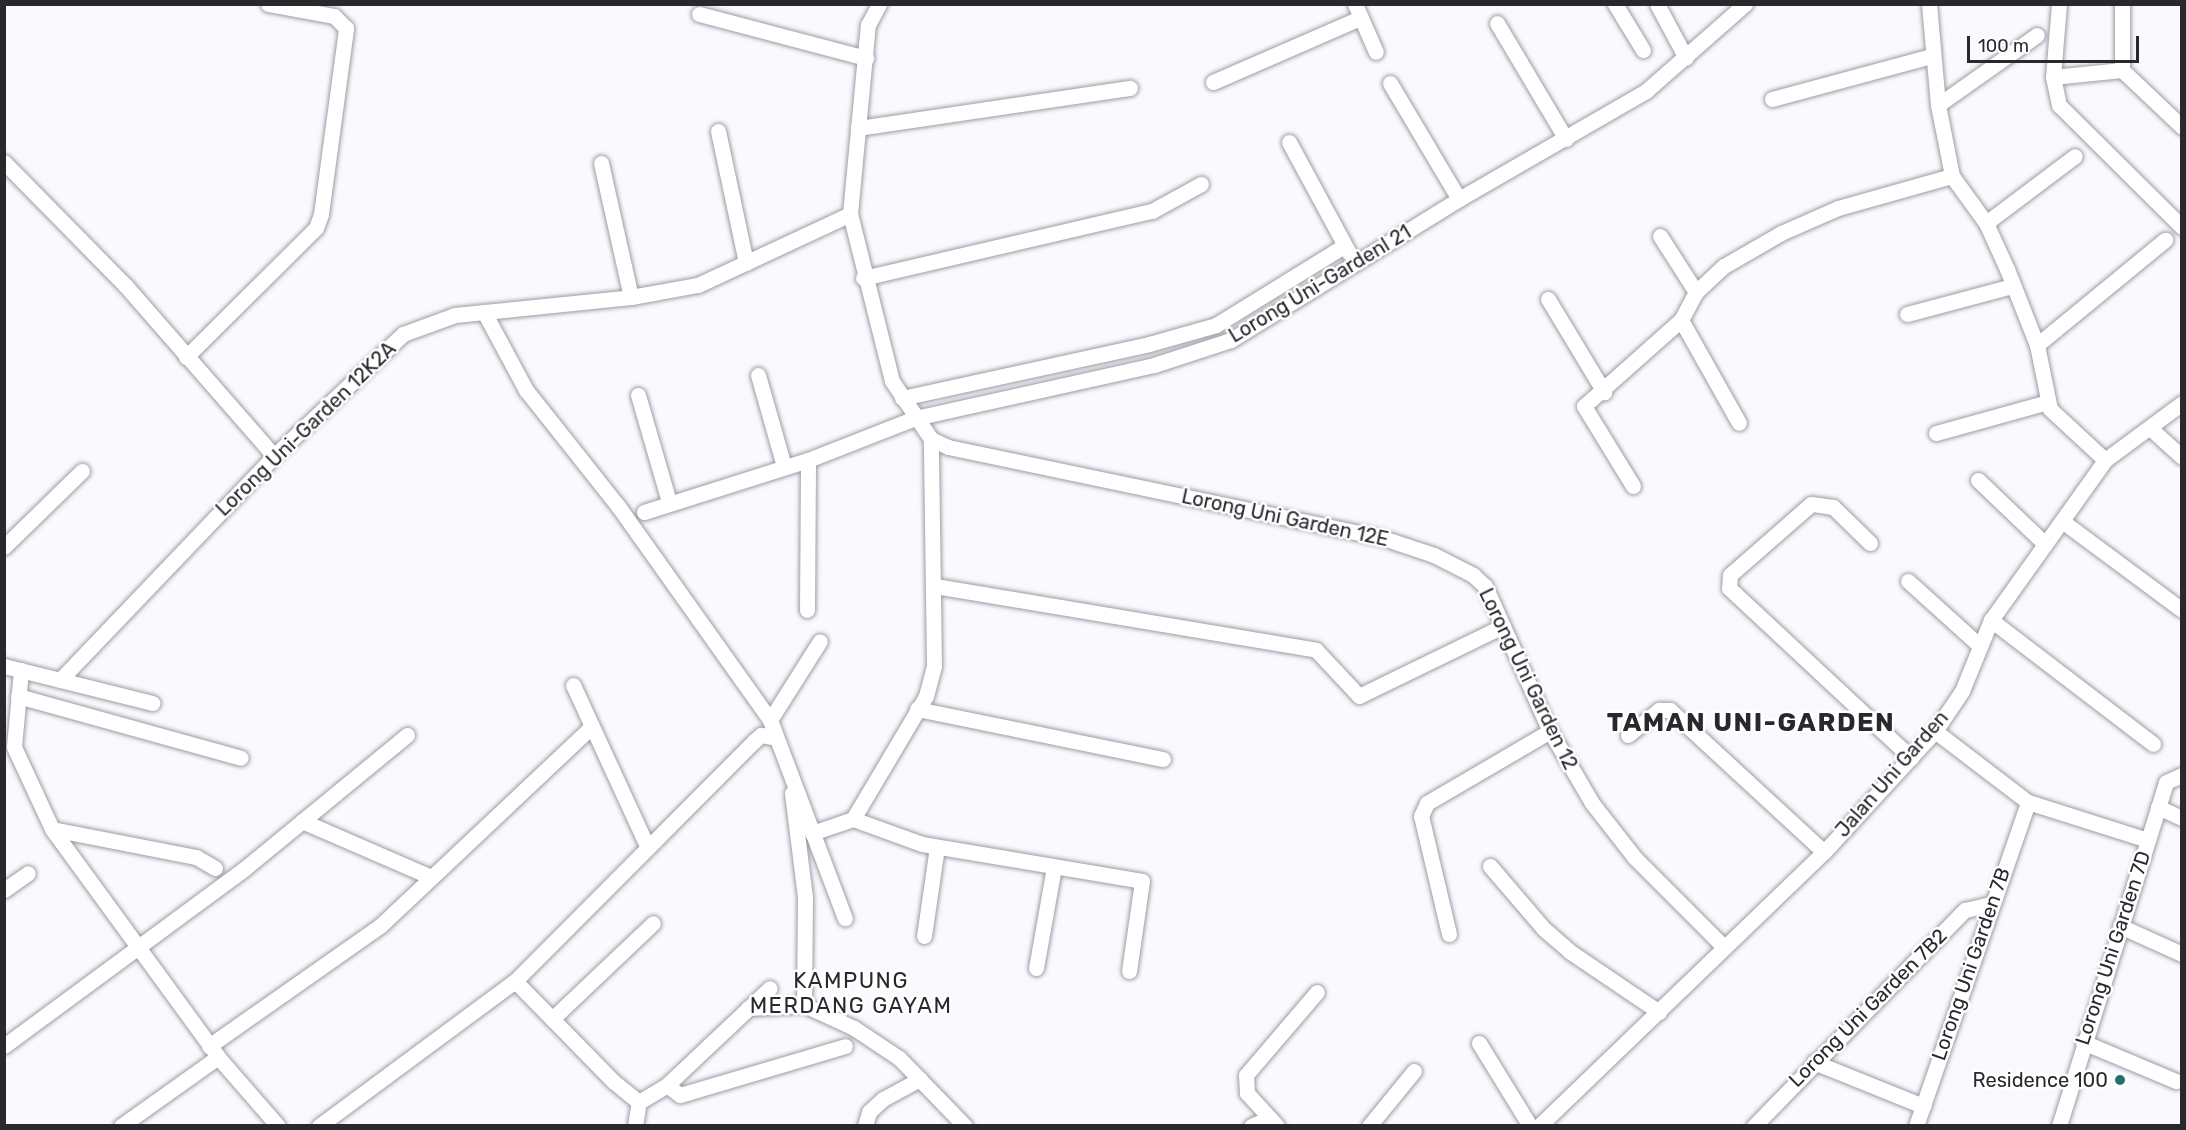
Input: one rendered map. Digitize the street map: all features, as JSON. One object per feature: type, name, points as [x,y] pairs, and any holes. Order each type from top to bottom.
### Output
[{"type":"street","points":[[186,357],[316,228],[321,214],[346,28],[334,16],[268,4]]},
{"type":"street","points":[[853,819],[926,696],[934,666],[936,586],[931,439],[892,381],[863,278],[850,214],[868,25],[879,4]]},
{"type":"street","points":[[1615,4],[1643,50]]},
{"type":"street","points":[[1657,4],[1686,58]]},
{"type":"street","name":"Lorong Uni-Gardenl 21","points":[[644,512],[669,502],[808,460],[915,418],[1154,365],[1231,340],[1459,199],[1646,91],[1686,58],[1744,4]]},
{"type":"street","points":[[1929,4],[1931,56],[1952,177],[1986,223],[2037,345],[2048,402],[2054,415],[2105,460]]},
{"type":"street","points":[[2059,4],[2053,76],[2059,105],[2181,227]]},
{"type":"street","points":[[2122,4],[2122,70],[2181,127]]},
{"type":"street","points":[[1213,82],[1358,11],[1376,52]]},
{"type":"street","points":[[699,14],[866,58]]},
{"type":"street","points":[[1497,22],[1566,139]]},
{"type":"street","points":[[1938,105],[2037,35]]},
{"type":"street","points":[[1772,99],[1931,56]]},
{"type":"street","points":[[2053,76],[2122,70]]},
{"type":"street","points":[[1390,83],[1459,199]]},
{"type":"street","points":[[858,128],[1130,88]]},
{"type":"street","points":[[718,131],[746,263]]},
{"type":"street","points":[[1288,142],[1355,263]]},
{"type":"street","points":[[1986,223],[2075,156]]},
{"type":"street","points":[[4,162],[117,277],[274,456]]},
{"type":"street","points":[[601,163],[631,297]]},
{"type":"street","points":[[1633,486],[1584,406],[1604,392],[1681,320],[1696,292],[1724,266],[1780,233],[1861,201],[1952,177]]},
{"type":"street","points":[[863,278],[1152,211],[1201,184]]},
{"type":"street","name":"Lorong Uni-Garden 12K2A","points":[[60,680],[274,456],[403,334],[455,315],[631,297],[698,285],[850,214]]},
{"type":"street","points":[[1660,236],[1696,292]]},
{"type":"street","points":[[2037,345],[2165,240]]},
{"type":"street","points":[[902,398],[1149,344],[1238,315],[1344,246]]},
{"type":"street","points":[[1906,314],[2012,286]]},
{"type":"street","points":[[1548,299],[1604,392]]},
{"type":"street","points":[[484,312],[526,390],[625,515],[770,720],[845,918]]},
{"type":"street","points":[[1681,320],[1739,423]]},
{"type":"street","points":[[1149,344],[1154,365]]},
{"type":"street","points":[[758,375],[784,466]]},
{"type":"street","points":[[638,395],[669,502]]},
{"type":"street","points":[[1936,433],[2048,402]]},
{"type":"street","name":"Jalan Uni Garden","points":[[1539,1125],[1659,1012],[1723,946],[1824,852],[1911,758],[1935,731],[1962,691],[1991,620],[2105,460],[2181,403]]},
{"type":"street","points":[[2150,428],[2181,457]]},
{"type":"street","name":"Lorong Uni Garden 12E","points":[[931,439],[948,447],[1383,538],[1434,555],[1473,576]]},
{"type":"street","points":[[807,610],[808,460]]},
{"type":"street","points":[[4,547],[82,471]]},
{"type":"street","points":[[1978,480],[2045,544]]},
{"type":"street","points":[[1870,543],[1833,507],[1811,504],[1730,575],[1729,588],[1911,758]]},
{"type":"street","points":[[2062,521],[2181,610]]},
{"type":"street","name":"Lorong Uni Garden 12","points":[[1473,576],[1485,586],[1550,731],[1592,803],[1635,858],[1723,946]]},
{"type":"street","points":[[1908,581],[1980,646]]},
{"type":"street","points":[[936,586],[1316,650],[1323,654],[1346,687],[1359,696],[1503,626]]},
{"type":"street","points":[[1991,620],[2153,744]]},
{"type":"street","points":[[770,720],[820,641]]},
{"type":"street","points":[[4,666],[152,703]]},
{"type":"street","points":[[21,670],[9,748],[52,829],[213,1051],[278,1125]]},
{"type":"street","points":[[573,685],[647,846]]},
{"type":"street","points":[[18,696],[241,758]]},
{"type":"street","points":[[917,709],[1163,759]]},
{"type":"street","points":[[1628,735],[1659,710],[1670,710],[1824,852]]},
{"type":"street","points":[[121,1125],[213,1051],[380,926],[591,727]]},
{"type":"street","points":[[1449,934],[1421,816],[1427,802],[1550,731]]},
{"type":"street","points":[[1935,731],[2028,802],[2148,840]]},
{"type":"street","points":[[4,1046],[138,948],[302,821],[407,735]]},
{"type":"street","points":[[319,1125],[515,981],[647,846],[761,735],[776,738]]},
{"type":"street","name":"Lorong Uni Garden 7D","points":[[2059,1125],[2166,782],[2179,775]]},
{"type":"street","points":[[792,780],[793,825],[805,897],[804,1005]]},
{"type":"street","name":"Lorong Uni Garden 7B","points":[[1916,1125],[1990,904],[2028,802]]},
{"type":"street","points":[[2158,807],[2181,818]]},
{"type":"street","points":[[812,833],[853,819],[898,837],[937,847],[1143,881],[1129,971]]},
{"type":"street","points":[[302,821],[432,877]]},
{"type":"street","points":[[52,829],[196,857],[215,868]]},
{"type":"street","points":[[924,936],[937,847]]},
{"type":"street","points":[[1490,866],[1560,944],[1659,1012]]},
{"type":"street","points":[[1036,968],[1054,867]]},
{"type":"street","points":[[4,890],[28,873]]},
{"type":"street","name":"Lorong Uni Garden 7B2","points":[[1754,1125],[1965,910],[1990,904]]},
{"type":"street","points":[[552,1019],[653,923]]},
{"type":"street","points":[[2120,926],[2181,954]]},
{"type":"street","points":[[515,981],[639,1102]]},
{"type":"street","points":[[635,1125],[639,1102],[667,1085],[770,988]]},
{"type":"street","points":[[1273,1122],[1246,1093],[1246,1076],[1317,993]]},
{"type":"street","points":[[748,1008],[804,1005],[854,1028],[899,1058],[964,1125]]},
{"type":"street","points":[[2084,1042],[2176,1082]]},
{"type":"street","points":[[1479,1043],[1530,1125]]},
{"type":"street","points":[[667,1085],[680,1095],[845,1046]]},
{"type":"street","points":[[1814,1062],[1923,1106]]},
{"type":"street","points":[[1369,1125],[1414,1071]]},
{"type":"street","points":[[865,1125],[869,1112],[883,1099],[920,1079]]},
{"type":"street","points":[[1251,1125],[1273,1122]]},
{"type":"place","name":"Residence 100","points":[[2120,1080]]},
{"type":"district","name":"TAMAN UNI-GARDEN","points":[[1751,723]]},
{"type":"district","name":"KAMPUNG MERDANG GAYAM","points":[[851,992]]}]
